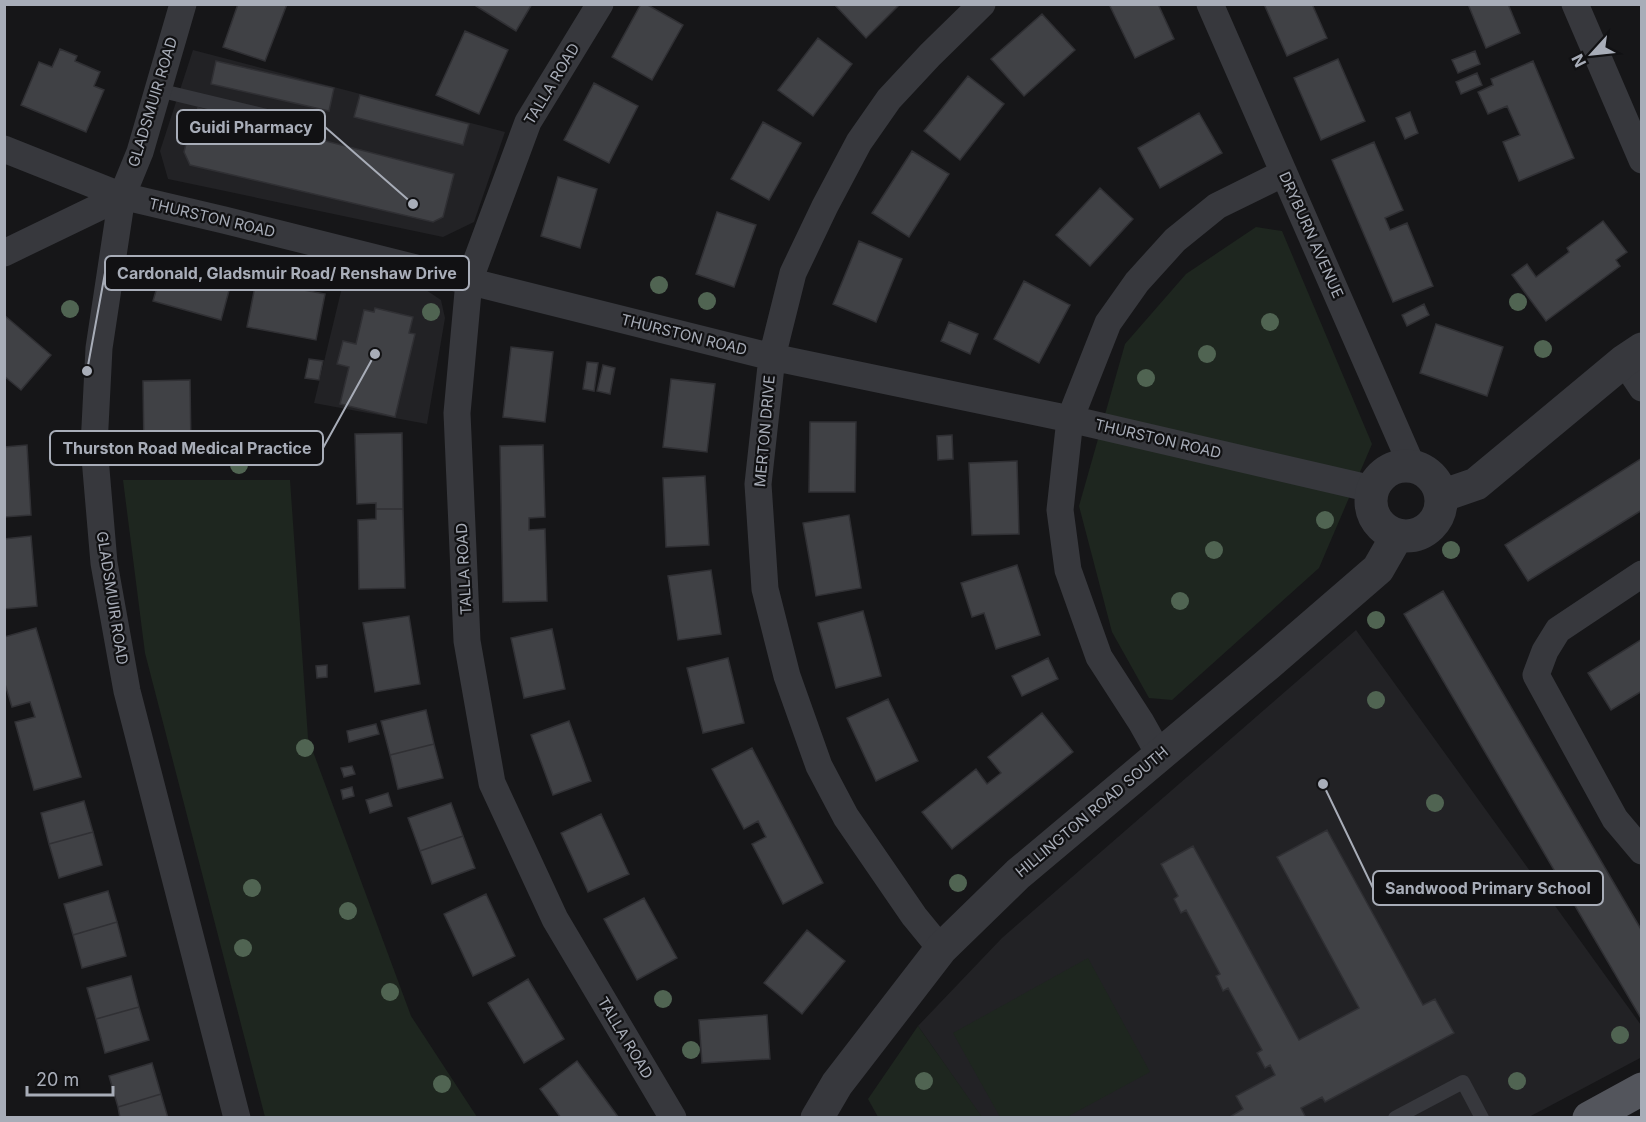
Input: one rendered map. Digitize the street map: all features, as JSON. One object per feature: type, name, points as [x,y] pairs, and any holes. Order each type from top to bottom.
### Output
[{"type":"main road","points":[[1589,1118],[1641,1089]]},
{"type":"street","name":"GLADSMUIR ROAD","points":[[183,4],[140,152],[122,196],[99,348],[94,435],[104,563],[127,691],[237,1118]]},
{"type":"street","name":"TALLA ROAD","points":[[600,4],[528,122],[469,281],[457,413],[467,629],[492,783],[555,919],[673,1118]]},
{"type":"street","name":"MERTON DRIVE","points":[[941,949],[914,916],[846,818],[819,766],[787,676],[765,589],[758,484],[771,357],[793,273],[859,142],[889,99],[982,4]]},
{"type":"street","name":"DRYBURN AVENUE","points":[[1210,4],[1412,466]]},
{"type":"street","points":[[1575,4],[1641,160]]},
{"type":"street","name":"THURSTON ROAD","points":[[4,149],[122,196],[236,222],[771,357],[1070,418],[1372,489]]},
{"type":"street","points":[[1159,754],[1099,657],[1068,570],[1060,510],[1070,418],[1108,323],[1137,282],[1175,240],[1217,206],[1284,174]]},
{"type":"street","points":[[4,253],[122,196]]},
{"type":"street","points":[[1441,496],[1476,484],[1636,366]]},
{"type":"street","points":[[1412,466],[1425,471],[1433,478],[1441,496],[1440,513],[1432,525],[1417,535],[1397,536],[1384,529],[1374,518],[1370,504],[1372,489],[1380,476],[1392,468],[1412,466]]},
{"type":"street","name":"HILLINGTON ROAD SOUTH","points":[[817,1118],[837,1084],[941,949],[1018,874],[1267,665],[1378,568],[1397,536]]},
{"type":"street","points":[[1641,574],[1558,630],[1545,651],[1536,675],[1615,819],[1641,851]]},
{"type":"lane","points":[[158,90],[308,126]]},
{"type":"lane","points":[[1395,1118],[1463,1082],[1482,1118]]},
{"type":"shaded area","points":[[193,50],[505,132],[474,222],[443,237],[168,179],[160,151]]},
{"type":"shaded area","points":[[1256,227],[1282,231],[1372,444],[1319,568],[1172,700],[1149,698],[1112,632],[1079,506],[1125,344],[1186,274]]},
{"type":"shaded area","points":[[345,275],[426,290],[441,300],[445,318],[427,424],[314,403]]},
{"type":"shaded area","points":[[123,480],[290,480],[308,738],[411,1016],[477,1117],[265,1117],[145,653]]},
{"type":"shaded area","points":[[1356,630],[1641,1025],[1642,1057],[1529,1117],[982,1118],[918,1026],[1002,938]]},
{"type":"shaded area","points":[[1088,958],[1150,1072],[1067,1117],[1000,1117],[953,1033]]},
{"type":"shaded area","points":[[918,1026],[982,1117],[878,1117],[868,1099]]},
{"type":"building","points":[[238,4],[287,4],[265,61],[223,47]]},
{"type":"building","points":[[477,4],[532,4],[516,31],[476,6]]},
{"type":"building","points":[[641,4],[646,4],[683,25],[652,80],[612,57]]},
{"type":"building","points":[[834,4],[900,4],[866,38]]},
{"type":"building","points":[[1109,4],[1158,4],[1174,39],[1135,58]]},
{"type":"building","points":[[1264,4],[1312,4],[1327,38],[1287,56]]},
{"type":"building","points":[[1468,4],[1508,4],[1520,33],[1486,48]]},
{"type":"building","points":[[1042,14],[1075,50],[1024,96],[991,59]]},
{"type":"building","points":[[465,31],[508,50],[479,114],[436,95]]},
{"type":"building","points":[[818,38],[852,64],[813,116],[778,90]]},
{"type":"building","points":[[60,49],[77,56],[75,61],[100,72],[94,86],[104,90],[86,132],[21,105],[39,62],[52,67]]},
{"type":"building","points":[[1475,51],[1480,64],[1458,73],[1452,60]]},
{"type":"building","points":[[1338,59],[1365,121],[1321,140],[1294,78]]},
{"type":"building","points":[[216,61],[334,88],[329,111],[211,84]]},
{"type":"building","points":[[1533,61],[1574,158],[1519,181],[1503,142],[1520,135],[1507,106],[1488,114],[1478,92],[1493,85],[1491,79]]},
{"type":"building","points":[[1477,73],[1482,85],[1461,94],[1456,82]]},
{"type":"building","points":[[968,76],[1004,104],[960,160],[924,131]]},
{"type":"building","points":[[594,83],[638,106],[609,163],[564,140]]},
{"type":"building","points":[[360,95],[469,124],[463,145],[354,117]]},
{"type":"building","points":[[198,108],[454,174],[443,217],[433,222],[190,165],[184,152],[191,123],[194,123]]},
{"type":"building","points":[[1410,112],[1418,133],[1405,139],[1396,118]]},
{"type":"building","points":[[1199,113],[1222,153],[1160,188],[1138,148]]},
{"type":"building","points":[[763,122],[801,143],[769,200],[731,179]]},
{"type":"building","points":[[1374,142],[1403,210],[1385,218],[1390,230],[1407,223],[1433,286],[1393,302],[1332,160]]},
{"type":"building","points":[[912,151],[949,174],[909,237],[872,213]]},
{"type":"building","points":[[558,177],[597,189],[580,248],[541,236]]},
{"type":"building","points":[[1100,188],[1133,219],[1090,266],[1056,235]]},
{"type":"building","points":[[717,212],[756,225],[734,287],[696,274]]},
{"type":"building","points":[[1603,221],[1627,252],[1616,260],[1620,266],[1546,321],[1512,275],[1527,264],[1536,277],[1569,252],[1567,248]]},
{"type":"building","points":[[859,241],[902,259],[876,322],[833,304]]},
{"type":"building","points":[[166,257],[233,276],[221,320],[153,301]]},
{"type":"building","points":[[256,281],[325,294],[316,340],[247,327]]},
{"type":"building","points":[[1024,281],[1070,305],[1039,363],[994,339]]},
{"type":"building","points":[[1424,304],[1429,315],[1407,326],[1402,315]]},
{"type":"building","points":[[375,308],[413,317],[409,333],[415,334],[395,417],[340,404],[349,367],[337,364],[343,341],[356,344],[364,310],[374,312]]},
{"type":"building","points":[[4,315],[51,355],[21,390],[4,376]]},
{"type":"building","points":[[949,322],[978,334],[970,354],[941,341]]},
{"type":"building","points":[[1436,324],[1503,347],[1487,396],[1420,373]]},
{"type":"building","points":[[511,347],[553,352],[545,422],[503,417]]},
{"type":"building","points":[[309,359],[323,361],[319,380],[305,378]]},
{"type":"building","points":[[587,362],[598,363],[594,391],[583,389]]},
{"type":"building","points":[[603,365],[615,368],[610,394],[597,391]]},
{"type":"building","points":[[671,379],[715,384],[707,452],[663,447]]},
{"type":"building","points":[[190,380],[191,449],[144,451],[143,381]]},
{"type":"building","points":[[810,422],[856,422],[855,492],[809,492]]},
{"type":"building","points":[[402,433],[403,509],[376,509],[376,503],[357,504],[355,434]]},
{"type":"building","points":[[952,435],[953,459],[938,460],[937,436]]},
{"type":"building","points":[[27,445],[31,515],[4,517],[4,447]]},
{"type":"building","points":[[543,445],[545,517],[529,518],[529,530],[545,529],[547,601],[503,602],[500,446]]},
{"type":"building","points":[[1642,458],[1642,510],[1528,581],[1505,545]]},
{"type":"building","points":[[1017,461],[1019,534],[972,535],[969,463]]},
{"type":"building","points":[[705,476],[709,545],[666,547],[663,478]]},
{"type":"building","points":[[376,509],[403,509],[405,588],[359,589],[358,520],[376,519]]},
{"type":"building","points":[[849,515],[861,588],[816,596],[803,523]]},
{"type":"building","points":[[31,536],[37,606],[4,609],[4,539]]},
{"type":"building","points":[[1017,565],[1040,635],[996,649],[984,613],[972,617],[961,583]]},
{"type":"building","points":[[711,570],[721,634],[678,640],[668,576]]},
{"type":"building","points":[[1443,591],[1642,931],[1642,1020],[1404,614]]},
{"type":"building","points":[[863,611],[881,676],[836,688],[818,623]]},
{"type":"building","points":[[409,616],[420,684],[375,692],[363,623]]},
{"type":"building","points":[[36,628],[81,777],[34,790],[15,722],[35,717],[30,702],[12,707],[4,681],[4,637]]},
{"type":"building","points":[[552,629],[565,689],[524,698],[511,638]]},
{"type":"building","points":[[1642,639],[1642,691],[1611,710],[1588,673]]},
{"type":"building","points":[[728,658],[744,723],[703,733],[687,668]]},
{"type":"building","points":[[1048,658],[1058,679],[1022,696],[1012,676]]},
{"type":"building","points":[[327,665],[327,677],[317,678],[316,666]]},
{"type":"building","points":[[888,699],[918,761],[876,781],[847,718]]},
{"type":"building","points":[[426,710],[434,744],[390,755],[381,721]]},
{"type":"building","points":[[1042,713],[1073,752],[952,849],[922,812],[976,769],[987,784],[1001,773],[988,757]]},
{"type":"building","points":[[569,721],[591,781],[553,795],[531,735]]},
{"type":"building","points":[[376,724],[379,734],[349,742],[347,731]]},
{"type":"building","points":[[434,744],[443,778],[398,789],[390,755]]},
{"type":"building","points":[[752,748],[823,883],[783,904],[752,844],[766,837],[758,821],[744,829],[712,769]]},
{"type":"building","points":[[352,766],[355,774],[344,777],[341,768]]},
{"type":"building","points":[[352,787],[354,796],[343,799],[341,790]]},
{"type":"building","points":[[388,793],[392,806],[370,813],[366,800]]},
{"type":"building","points":[[84,801],[93,832],[49,844],[41,813]]},
{"type":"building","points":[[451,803],[463,836],[420,851],[408,818]]},
{"type":"building","points":[[601,814],[629,874],[588,892],[561,833]]},
{"type":"building","points":[[1327,830],[1423,1005],[1435,999],[1454,1033],[1325,1102],[1322,1097],[1301,1108],[1306,1118],[1228,1118],[1243,1109],[1236,1096],[1275,1075],[1270,1065],[1265,1068],[1257,1053],[1262,1050],[1228,988],[1223,991],[1216,976],[1220,974],[1186,910],[1181,913],[1174,899],[1178,896],[1161,864],[1193,846],[1299,1040],[1359,1008],[1277,857]]},
{"type":"building","points":[[93,832],[102,865],[59,878],[49,844]]},
{"type":"building","points":[[463,836],[475,868],[432,884],[420,851]]},
{"type":"building","points":[[108,891],[117,922],[73,935],[64,904]]},
{"type":"building","points":[[486,894],[515,956],[473,976],[444,914]]},
{"type":"building","points":[[644,898],[677,958],[637,980],[604,919]]},
{"type":"building","points":[[117,922],[126,956],[82,968],[73,935]]},
{"type":"building","points":[[807,930],[845,961],[802,1014],[764,983]]},
{"type":"building","points":[[131,976],[139,1007],[96,1019],[87,988]]},
{"type":"building","points":[[528,979],[564,1039],[524,1063],[488,1003]]},
{"type":"building","points":[[139,1007],[149,1040],[105,1053],[96,1019]]},
{"type":"building","points":[[767,1015],[770,1059],[702,1063],[699,1020]]},
{"type":"building","points":[[577,1061],[619,1118],[561,1118],[540,1089]]},
{"type":"building","points":[[152,1063],[161,1094],[118,1107],[109,1076]]},
{"type":"building","points":[[161,1094],[168,1118],[120,1118],[118,1107]]},
{"type":"place","name":"Guidi Pharmacy","points":[[413,204]]},
{"type":"place","name":"Thurston Road Medical Practice","points":[[375,354]]},
{"type":"place","name":"Cardonald, Gladsmuir Road/ Renshaw Drive","points":[[87,371]]},
{"type":"place","name":"Sandwood Primary School","points":[[1323,784]]}]
